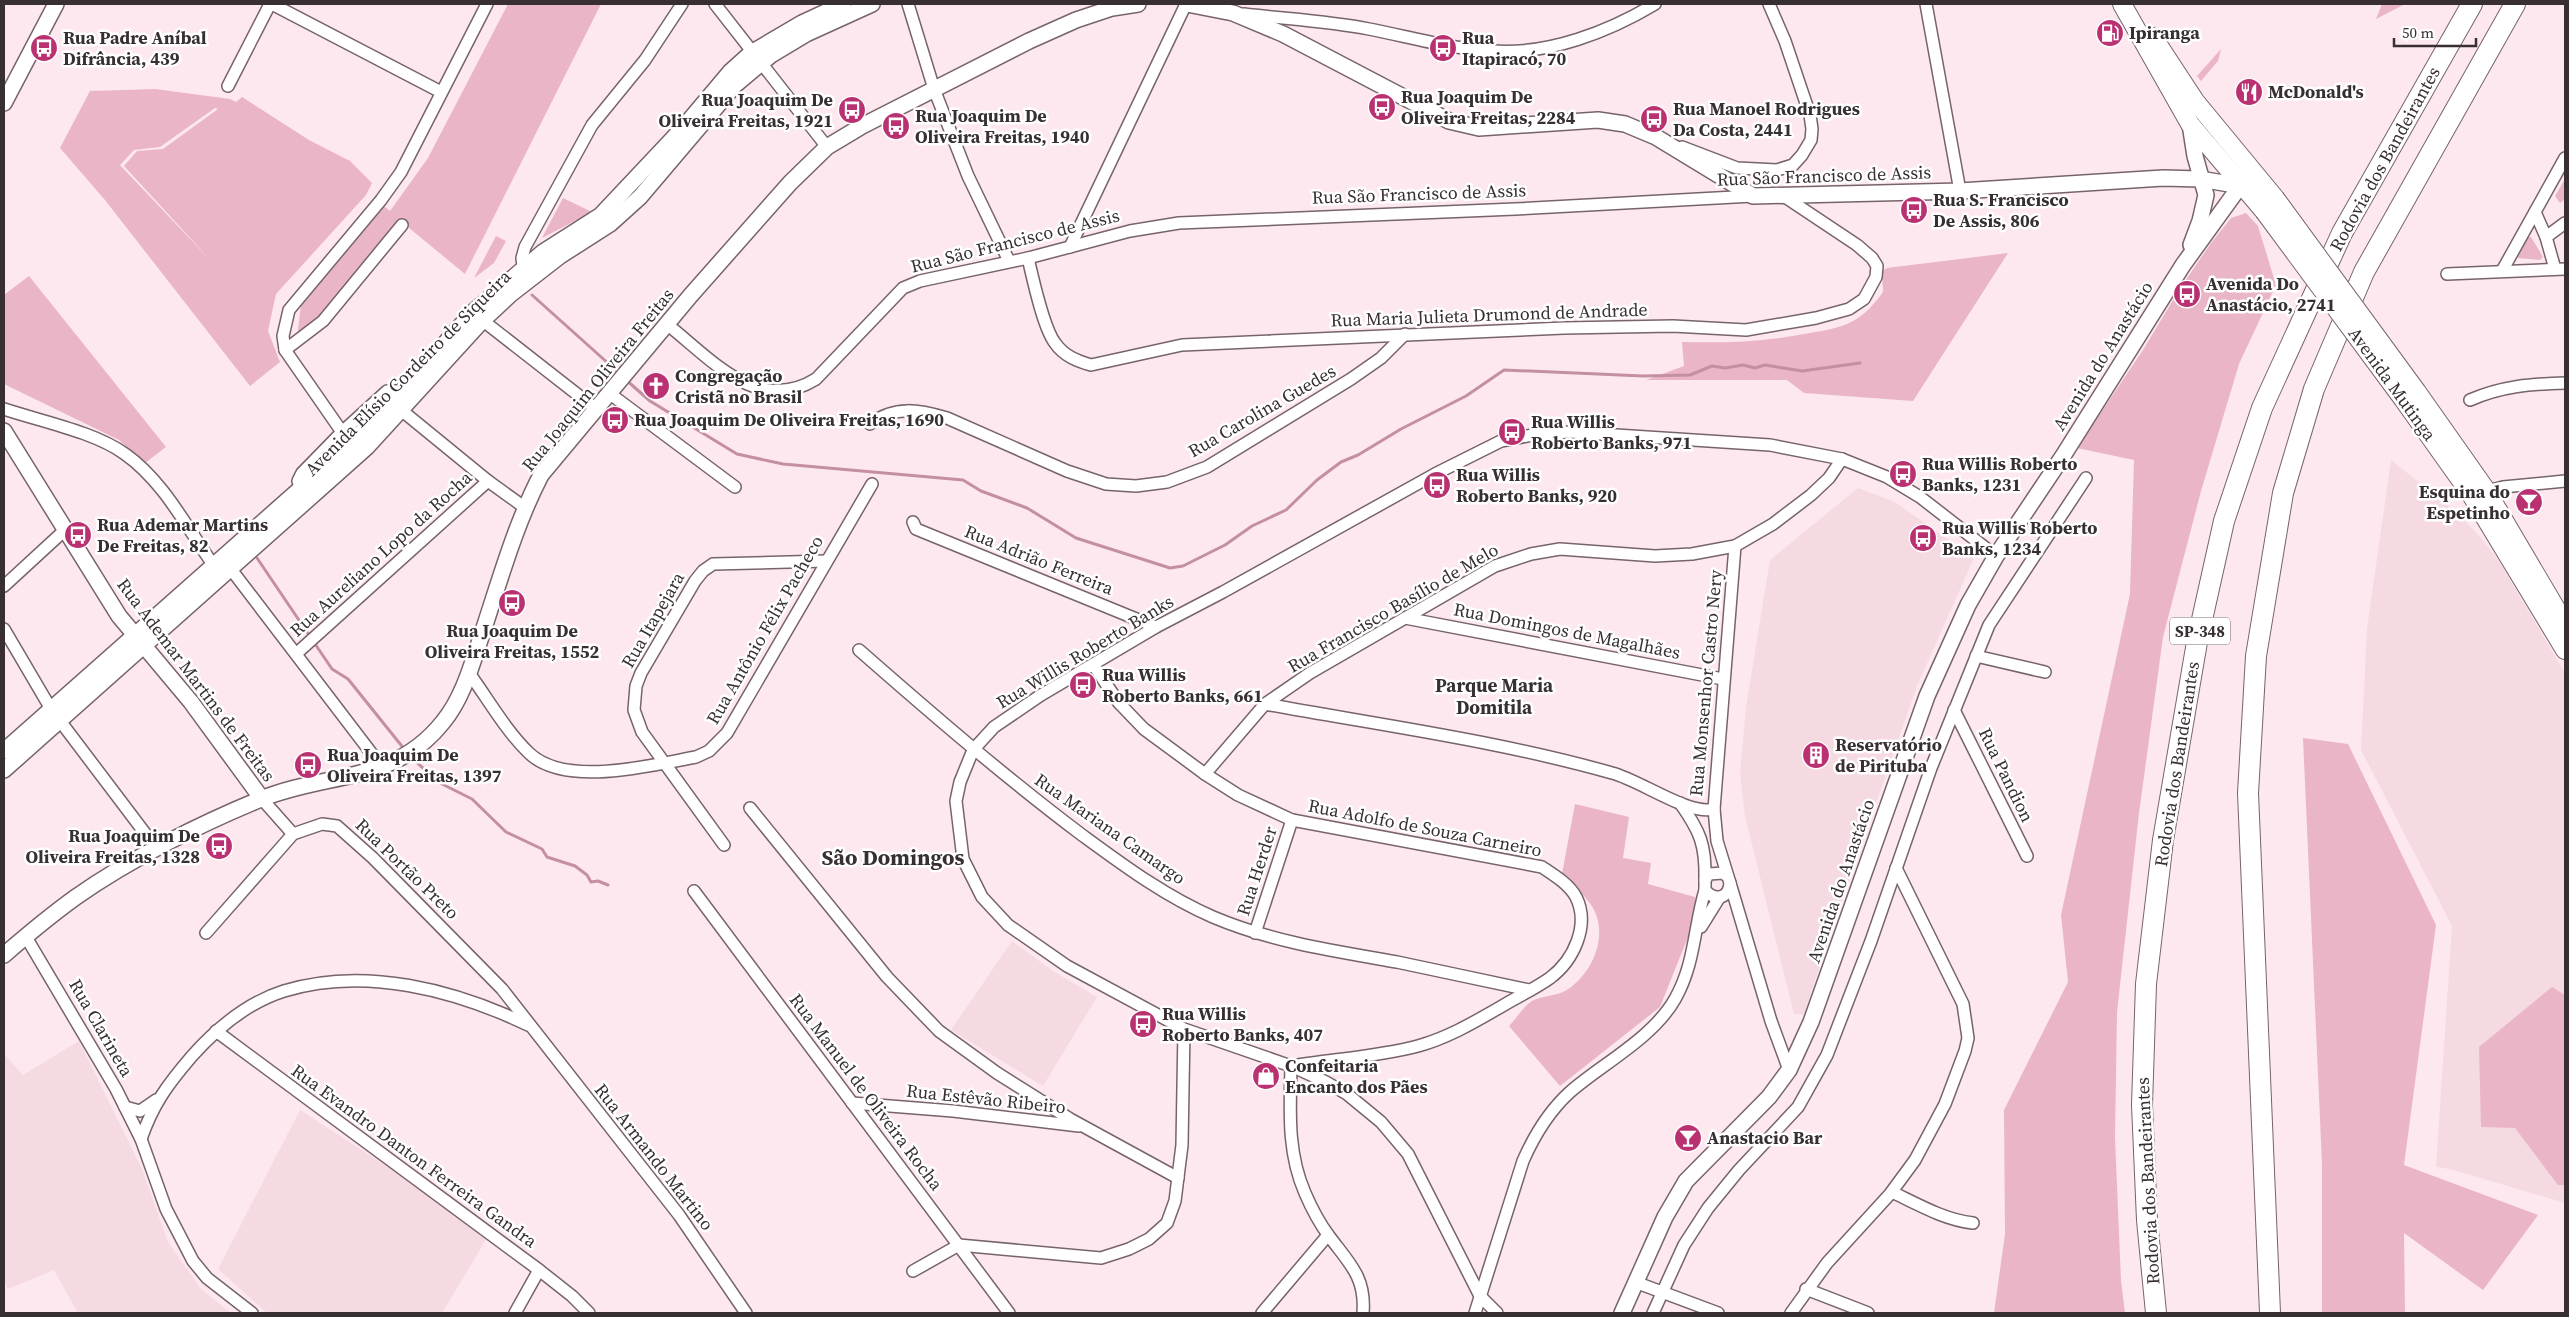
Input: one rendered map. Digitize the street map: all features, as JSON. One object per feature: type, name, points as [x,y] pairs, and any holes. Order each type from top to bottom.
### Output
[{"type":"highway","name":"Rodovia dos Bandeirantes","points":[[2156,1313],[2147,1220],[2142,1105],[2146,984],[2163,840],[2197,642],[2224,521],[2262,408],[2342,233],[2472,4]]},
{"type":"highway","name":"Rodovia dos Bandeirantes","points":[[2270,1313],[2248,793],[2256,656],[2283,493],[2314,389],[2364,272],[2516,4]]},
{"type":"main road","name":"Avenida Mutinga","points":[[2122,4],[2190,124],[2241,186],[2270,205]]},
{"type":"main road","name":"Avenida Mutinga","points":[[2136,4],[2146,25],[2178,76],[2251,169],[2270,205],[2410,395],[2561,606],[2565,624]]},
{"type":"main road","points":[[2190,124],[2205,123],[2229,142]]},
{"type":"main road","name":"Avenida Mutinga","points":[[2479,493],[2532,594],[2565,650]]},
{"type":"street","points":[[4,102],[56,4]]},
{"type":"street","points":[[228,86],[271,4],[441,92]]},
{"type":"street","points":[[342,432],[285,350],[283,336],[289,310],[381,200],[401,172],[486,4]]},
{"type":"street","points":[[524,275],[522,258],[525,247],[592,125],[645,60],[682,4]]},
{"type":"street","points":[[715,4],[827,146]]},
{"type":"street","name":"Avenida Elísio Cordeiro de Siqueira","points":[[222,567],[301,489],[397,406],[403,390],[477,316],[524,275],[543,252],[601,215],[682,129],[730,72],[756,58],[802,23],[844,7],[872,4]]},
{"type":"street","points":[[908,4],[934,89],[968,176],[1009,261]]},
{"type":"street","name":"Rua Joaquim Oliveira Freitas","points":[[4,955],[77,896],[157,849],[262,799],[386,766],[420,746],[444,721],[469,673],[524,507],[546,468],[668,325],[691,295],[790,182],[827,146],[934,89],[1076,20],[1112,8],[1138,4]]},
{"type":"street","points":[[1070,247],[1187,4],[1233,13],[1367,29],[1494,52],[1545,48],[1595,34],[1655,4]]},
{"type":"street","points":[[1233,13],[1283,34],[1449,121],[1479,128],[1598,120],[1625,124],[1737,168],[1777,170],[1793,165],[1802,155],[1811,140],[1812,129],[1810,115],[1785,41],[1769,4]]},
{"type":"street","points":[[1926,4],[1960,191]]},
{"type":"street","name":"Avenida do Anastácio","points":[[2183,265],[2206,202],[2190,124]]},
{"type":"street","points":[[1656,137],[1753,196]]},
{"type":"street","points":[[2502,271],[2565,158]]},
{"type":"street","name":"Avenida do Anastácio","points":[[1622,1313],[1665,1217],[1686,1181],[1769,1097],[1788,1070],[1812,1022],[1927,696],[1968,605],[1996,556],[2063,456],[2183,265],[2241,186],[2251,169]]},
{"type":"street","name":"Rua São Francisco de Assis","points":[[668,325],[722,368],[757,389],[772,392],[790,392],[803,388],[816,379],[904,288],[920,281],[1028,258],[1130,231],[1179,223],[1515,209],[1753,196],[1960,191],[2163,178],[2200,179],[2241,186]]},
{"type":"street","name":"Rua Maria Julieta Drumond de Andrade","points":[[1028,258],[1055,344],[1076,360],[1091,365],[1182,345],[1405,334],[1673,326],[1746,330],[1816,318],[1849,309],[1864,299],[1876,277],[1876,266],[1872,258],[1857,245],[1782,195]]},
{"type":"street","points":[[2447,274],[2560,269],[2534,212]]},
{"type":"street","points":[[2546,237],[2565,223]]},
{"type":"street","points":[[285,350],[323,320],[402,225]]},
{"type":"street","points":[[477,316],[596,409]]},
{"type":"street","name":"Avenida Elísio Cordeiro de Siqueira","points":[[4,751],[55,714],[222,567],[361,452],[397,406],[477,316]]},
{"type":"street","name":"Rua Carolina Guedes","points":[[870,424],[881,416],[895,411],[928,412],[947,418],[1067,471],[1106,484],[1136,486],[1167,482],[1207,467],[1351,379],[1381,358],[1405,334]]},
{"type":"street","points":[[2470,400],[2494,390],[2510,386],[2565,383]]},
{"type":"street","points":[[613,389],[735,487]]},
{"type":"street","points":[[301,489],[298,480],[302,472],[342,432],[387,391],[403,390]]},
{"type":"street","points":[[397,406],[488,481],[524,507]]},
{"type":"street","points":[[7,413],[101,441],[126,454],[140,466],[222,567],[300,650],[386,766]]},
{"type":"street","name":"Rua Ademar Martins de Freitas","points":[[4,431],[120,616],[191,702],[262,799]]},
{"type":"street","name":"Rua Willis Roberto Banks","points":[[1497,1313],[1480,1296],[1408,1154],[1381,1122],[1347,1094],[1291,1066],[1184,1029],[1067,966],[1008,925],[982,897],[963,859],[956,820],[956,801],[960,782],[973,750],[1002,722],[1041,695],[1094,666],[1156,627],[1223,592],[1435,474],[1501,441],[1538,434],[1570,432],[1770,445],[1842,459],[1887,477],[1920,497],[1996,556]]},
{"type":"street","name":"Rua Francisco Basílio de Melo","points":[[1205,774],[1265,704],[1310,673],[1495,566],[1531,554],[1560,549],[1655,556],[1692,554],[1735,546],[1773,524],[1811,495],[1829,478],[1842,459]]},
{"type":"street","points":[[1653,1313],[1684,1245],[1708,1208],[1739,1170],[1798,1107],[1827,1055],[1954,710],[1989,625],[2086,478]]},
{"type":"street","name":"Rua Aureliano Lopo da Rocha","points":[[300,650],[488,481]]},
{"type":"street","points":[[2479,493],[2565,481]]},
{"type":"street","name":"Rua Antônio Félix Pacheco","points":[[469,673],[517,740],[530,754],[542,762],[559,769],[590,772],[664,763],[696,757],[709,751],[727,733],[872,484]]},
{"type":"street","name":"Rua Adrião Ferreira","points":[[913,522],[916,529],[1156,627]]},
{"type":"street","points":[[4,586],[66,529]]},
{"type":"street","name":"Rua Monsenhor Castro Nery","points":[[1735,546],[1723,679],[1714,824],[1771,1021],[1788,1070]]},
{"type":"street","name":"Rua Itapejara","points":[[724,845],[642,732],[634,710],[636,686],[661,639],[703,571],[712,564],[826,561]]},
{"type":"street","points":[[2532,594],[2561,606]]},
{"type":"street","name":"Rua Domingos de Magalhães","points":[[1404,618],[1723,679]]},
{"type":"street","points":[[4,629],[55,714],[157,849]]},
{"type":"street","name":"Rua Mariana Camargo","points":[[859,650],[973,750],[1112,856],[1212,917],[1255,933],[1294,944],[1529,990]]},
{"type":"street","points":[[1976,656],[2045,672]]},
{"type":"street","name":"Rua Adolfo de Souza Carneiro","points":[[1094,666],[1120,702],[1144,728],[1205,774],[1238,795],[1292,820],[1542,867],[1559,878],[1576,897],[1582,923],[1576,944],[1561,968],[1550,978],[1461,1030],[1419,1046],[1382,1054],[1291,1066]]},
{"type":"street","points":[[1265,704],[1546,756],[1635,780],[1698,810],[1714,809]]},
{"type":"street","name":"Rua Pandion","points":[[1954,710],[2027,856]]},
{"type":"street","name":"Avenida Elísio Cordeiro de Siqueira","points":[[4,770],[55,714]]},
{"type":"street","points":[[262,799],[294,834]]},
{"type":"street","points":[[1680,803],[1698,828],[1703,842],[1705,885],[1714,897],[1721,897],[1741,919]]},
{"type":"street","points":[[750,808],[887,977],[939,1030],[997,1073],[1086,1127],[1178,1178]]},
{"type":"street","name":"Rua Herder","points":[[1255,933],[1292,820]]},
{"type":"street","name":"Rua Portão Preto","points":[[206,933],[294,834],[322,824],[337,826],[373,858],[502,989],[529,1026]]},
{"type":"street","points":[[1703,842],[1714,824]]},
{"type":"street","points":[[1791,1313],[1827,1263],[1892,1192],[1915,1160],[1945,1104],[1959,1071],[1968,1038],[1963,1004],[1896,868]]},
{"type":"street","points":[[1475,1313],[1523,1161],[1532,1140],[1544,1121],[1569,1093],[1653,1025],[1674,1000],[1695,948],[1700,908],[1709,874],[1722,873],[1729,880],[1730,889],[1721,897],[1698,933]]},
{"type":"street","name":"Rua Manuel de Oliveira Rocha","points":[[694,891],[1009,1313]]},
{"type":"street","name":"Rua Clarineta","points":[[26,937],[125,1107],[141,1139],[166,1210],[193,1261],[207,1278],[252,1313]]},
{"type":"street","points":[[141,1139],[157,1099],[171,1080],[216,1031],[237,1015],[284,991],[322,983],[376,982],[439,991],[494,1009],[529,1026]]},
{"type":"street","points":[[494,1009],[502,998],[502,989]]},
{"type":"street","name":"Rua Armando Martino","points":[[529,1026],[679,1215],[739,1310]]},
{"type":"street","points":[[913,1271],[959,1245],[1101,1258],[1129,1249],[1149,1239],[1167,1223],[1175,1201],[1182,1145],[1185,1087],[1184,1029]]},
{"type":"street","name":"Rua Evandro Danton Ferreira Gandra","points":[[216,1031],[539,1270],[572,1296],[589,1313]]},
{"type":"street","points":[[1291,1066],[1289,1112],[1294,1159],[1305,1195],[1328,1235],[1356,1270],[1362,1289],[1363,1313]]},
{"type":"street","points":[[125,1107],[140,1111],[157,1099]]},
{"type":"street","name":"Rua Estêvão Ribeiro","points":[[852,1103],[953,1111],[1086,1127]]},
{"type":"street","points":[[1892,1192],[1962,1222],[1973,1223]]},
{"type":"street","points":[[1262,1313],[1328,1235]]},
{"type":"street","points":[[514,1313],[539,1270]]},
{"type":"street","points":[[1635,1282],[1718,1313]]},
{"type":"street","points":[[1806,1290],[1868,1313]]},
{"type":"shaded area","points":[[508,4],[601,4],[465,274],[397,218],[400,221],[321,319],[297,339],[301,304],[380,203],[390,211],[428,158]]},
{"type":"shaded area","points":[[2382,4],[2405,4],[2376,19]]},
{"type":"shaded area","points":[[2221,49],[2218,61],[2201,81],[2197,76]]},
{"type":"shaded area","points":[[155,89],[230,99],[236,102],[242,97],[309,140],[350,161],[372,183],[366,195],[276,294],[268,331],[280,362],[250,386],[105,200],[60,148],[90,91]],"holes":[[[215,108],[218,109],[163,149],[137,151],[124,166],[214,264],[120,165],[134,150],[160,147]]]},
{"type":"shaded area","points":[[2565,179],[2565,199],[2560,203],[2555,196]]},
{"type":"shaded area","points":[[563,198],[592,212],[542,238]]},
{"type":"shaded area","points":[[2246,213],[2258,226],[2276,285],[2239,364],[2201,491],[2163,637],[2139,813],[2117,1012],[2115,1137],[2121,1281],[2125,1313],[1994,1313],[2005,1234],[2004,1110],[2068,982],[2061,915],[2130,594],[2134,460],[2077,448],[2143,350],[2179,290],[2211,243],[2231,218]]},
{"type":"shaded area","points":[[496,236],[506,241],[494,263],[474,278]]},
{"type":"shaded area","points":[[2527,237],[2531,237],[2543,257],[2540,260],[2518,258],[2518,254]]},
{"type":"shaded area","points":[[2008,253],[1913,401],[1804,393],[1787,380],[1646,380],[1684,366],[1682,342],[1728,342],[1773,339],[1823,331],[1848,324],[1866,312],[1883,292],[1882,271],[1887,268]]},
{"type":"shaded area","points":[[29,276],[166,447],[145,463],[119,440],[4,384],[4,295]]},
{"type":"shaded area","points":[[2391,460],[2459,514],[2497,558],[2565,673],[2565,1203],[2450,1169],[2436,1167],[2452,926],[2361,750],[2367,628]]},
{"type":"shaded area","points":[[1858,488],[1895,502],[1974,558],[1917,686],[1804,1014],[1794,1014],[1745,816],[1740,774],[1746,707],[1770,560]]},
{"type":"shaded area","points":[[2303,738],[2348,744],[2436,925],[2404,1165],[2538,1215],[2483,1290],[2404,1233],[2405,1313],[2322,1313],[2322,1164]]},
{"type":"shaded area","points":[[1575,804],[1629,817],[1623,858],[1651,863],[1648,884],[1695,897],[1696,917],[1660,1007],[1560,1086],[1509,1026],[1532,1001],[1561,993],[1575,984],[1590,965],[1595,954],[1599,931],[1593,908],[1583,894],[1562,874]]},
{"type":"shaded area","points":[[1012,941],[1053,971],[1097,997],[1043,1086],[951,1030]]},
{"type":"shaded area","points":[[2552,987],[2565,995],[2565,1185],[2558,1185],[2515,1128],[2481,1127],[2479,1047]]},
{"type":"shaded area","points":[[79,1041],[142,1169],[168,1242],[201,1289],[231,1313],[78,1313],[54,1270],[8,1289],[4,1281],[4,1054],[23,1075]]},
{"type":"shaded area","points":[[300,1110],[490,1233],[442,1313],[267,1313],[218,1269]]},
{"type":"waterway","points":[[532,295],[619,373]]},
{"type":"waterway","points":[[625,379],[650,401],[737,454],[783,464],[963,480],[981,491],[1027,508],[1076,538],[1170,568],[1183,566],[1225,545],[1252,526],[1286,510],[1317,480],[1341,462],[1358,455],[1401,429],[1466,396],[1504,370],[1643,376],[1690,375],[1712,366],[1725,368],[1743,365],[1755,368],[1765,365],[1802,371],[1860,363]]},
{"type":"waterway","points":[[257,558],[332,669],[348,679],[405,750]]},
{"type":"waterway","points":[[411,757],[438,782],[472,799],[506,832],[542,849],[547,857],[575,866],[587,875],[591,882],[598,881],[608,885]]},
{"type":"place","name":"Ipiranga","points":[[2110,33]]},
{"type":"place","name":"Rua Padre Aníbal Difrância, 439","points":[[44,48]]},
{"type":"place","name":"Rua Itapiracó, 70","points":[[1443,48]]},
{"type":"place","name":"McDonald's","points":[[2249,92]]},
{"type":"place","name":"Rua Joaquim De Oliveira Freitas, 2284","points":[[1382,107]]},
{"type":"place","name":"Rua Joaquim De Oliveira Freitas, 1921","points":[[852,110]]},
{"type":"place","name":"Rua Manoel Rodrigues Da Costa, 2441","points":[[1654,119]]},
{"type":"place","name":"Rua Joaquim De Oliveira Freitas, 1940","points":[[896,126]]},
{"type":"place","name":"Rua S. Francisco De Assis, 806","points":[[1914,210]]},
{"type":"place","name":"Avenida Do Anastácio, 2741","points":[[2187,294]]},
{"type":"place","name":"Congregação Cristã no Brasil","points":[[656,386]]},
{"type":"place","name":"Rua Joaquim De Oliveira Freitas, 1690","points":[[615,420]]},
{"type":"place","name":"Rua Willis Roberto Banks, 971","points":[[1512,432]]},
{"type":"place","name":"Rua Willis Roberto Banks, 1231","points":[[1903,474]]},
{"type":"place","name":"Rua Willis Roberto Banks, 920","points":[[1437,485]]},
{"type":"place","name":"Esquina do Espetinho","points":[[2529,502]]},
{"type":"place","name":"Rua Ademar Martins De Freitas, 82","points":[[78,535]]},
{"type":"place","name":"Rua Willis Roberto Banks, 1234","points":[[1923,538]]},
{"type":"place","name":"Rua Joaquim De Oliveira Freitas, 1552","points":[[512,603]]},
{"type":"place","name":"Rua Willis Roberto Banks, 661","points":[[1083,685]]},
{"type":"place","name":"Reservatório de Pirituba","points":[[1816,755]]},
{"type":"place","name":"Rua Joaquim De Oliveira Freitas, 1397","points":[[308,765]]},
{"type":"place","name":"Rua Joaquim De Oliveira Freitas, 1328","points":[[219,846]]},
{"type":"place","name":"Rua Willis Roberto Banks, 407","points":[[1143,1024]]},
{"type":"place","name":"Confeitaria Encanto dos Pães","points":[[1266,1076]]},
{"type":"place","name":"Anastacio Bar","points":[[1688,1138]]},
{"type":"district","name":"Parque Maria Domitila","points":[[1494,696]]},
{"type":"district","name":"São Domingos","points":[[893,857]]}]
